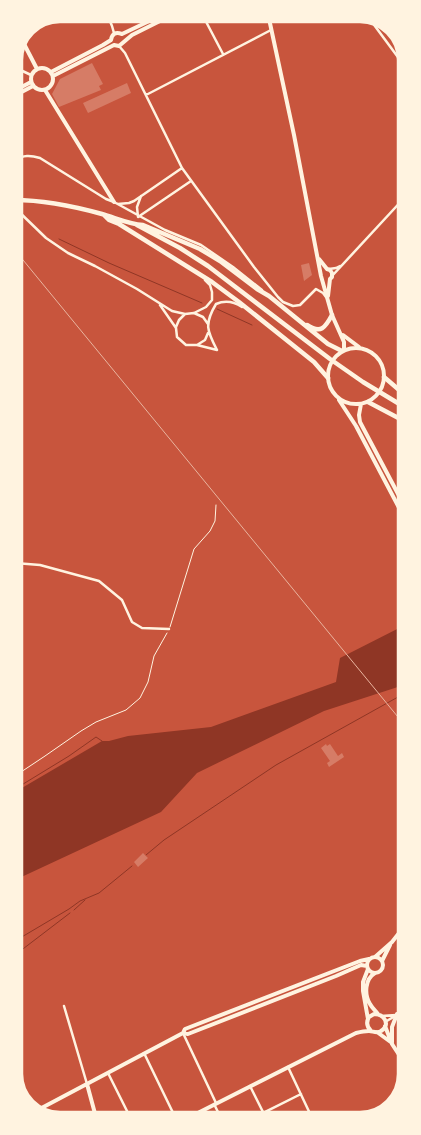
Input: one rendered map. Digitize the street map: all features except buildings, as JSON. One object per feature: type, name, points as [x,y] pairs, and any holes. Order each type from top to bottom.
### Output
[{"type":"highway","points":[[23,200],[49,202],[103,214],[143,225],[200,249],[269,296],[328,344],[342,351]]},
{"type":"highway","points":[[103,214],[109,220],[119,224],[212,282],[314,362],[328,378]]},
{"type":"highway","points":[[135,224],[180,248],[208,266],[330,359],[368,386],[398,403]]},
{"type":"highway","points":[[296,318],[316,330],[322,329],[327,325],[332,315]]},
{"type":"highway","points":[[384,376],[398,388]]},
{"type":"highway","points":[[370,400],[398,417]]},
{"type":"street","points":[[52,74],[111,40],[114,34],[110,22]]},
{"type":"street","points":[[114,34],[122,34],[147,22]]},
{"type":"street","points":[[120,46],[132,35],[157,22]]},
{"type":"street","points":[[206,22],[223,54]]},
{"type":"street","points":[[270,23],[322,278],[332,315],[344,342],[342,351]]},
{"type":"street","points":[[374,25],[398,57]]},
{"type":"street","points":[[146,95],[272,30]]},
{"type":"street","points":[[122,34],[124,42]]},
{"type":"street","points":[[111,40],[114,45]]},
{"type":"street","points":[[52,74],[114,45],[120,46],[182,168],[278,297],[283,302],[293,306],[300,305],[316,289],[328,299]]},
{"type":"street","points":[[25,46],[36,69]]},
{"type":"street","points":[[44,68],[52,74],[51,86],[45,90],[38,90],[32,84],[31,75],[36,69],[44,68]]},
{"type":"street","points":[[23,71],[31,75]]},
{"type":"street","points":[[23,88],[32,84]]},
{"type":"street","points":[[23,90],[32,84]]},
{"type":"street","points":[[45,90],[115,203]]},
{"type":"street","points":[[23,156],[32,155],[40,158],[138,217],[201,245],[233,266],[269,296]]},
{"type":"street","points":[[115,203],[128,203],[182,168]]},
{"type":"street","points":[[138,217],[191,182]]},
{"type":"street","points":[[138,217],[137,207],[141,196]]},
{"type":"street","points":[[322,278],[325,280],[331,278],[398,205]]},
{"type":"street","points":[[23,216],[46,238],[68,253],[137,289],[172,311],[185,314],[194,313],[206,307],[212,300],[212,292],[210,285],[202,277]]},
{"type":"street","points":[[318,257],[332,273],[328,299]]},
{"type":"street","points":[[321,273],[323,270],[342,265]]},
{"type":"street","points":[[197,345],[204,340],[208,332],[212,310],[216,304],[226,300],[238,304],[253,315]]},
{"type":"street","points":[[159,304],[176,328]]},
{"type":"street","points":[[194,313],[203,317],[208,324]]},
{"type":"street","points":[[185,314],[179,320],[176,328],[177,337],[186,345],[197,345],[217,350],[208,332]]},
{"type":"street","points":[[338,398],[353,404],[361,404],[370,400],[378,392],[384,376],[378,359],[370,351],[359,347],[341,333]]},
{"type":"street","points":[[359,347],[342,351],[334,358],[329,369],[328,378],[332,392],[356,426],[398,506]]},
{"type":"street","points":[[361,404],[360,422],[398,494]]},
{"type":"street","points":[[23,564],[40,565],[99,581],[122,600],[132,622],[142,628],[169,629]]},
{"type":"street","points":[[398,934],[382,961],[382,968],[371,976],[367,982],[366,992],[370,1004],[384,1018],[392,1044],[398,1053]]},
{"type":"street","points":[[42,1108],[183,1033],[184,1029],[375,956],[392,942]]},
{"type":"street","points":[[375,956],[382,961]]},
{"type":"street","points":[[369,958],[362,991],[366,1023],[371,1031]]},
{"type":"street","points":[[183,1033],[188,1034],[361,965],[376,973]]},
{"type":"street","points":[[64,1006],[95,1112]]},
{"type":"street","points":[[198,1112],[356,1033],[372,1015],[397,1014]]},
{"type":"street","points":[[378,1032],[397,1014]]},
{"type":"street","points":[[392,1044],[392,1027],[397,1014]]},
{"type":"street","points":[[356,1033],[378,1032],[392,1044]]},
{"type":"street","points":[[183,1033],[218,1112]]},
{"type":"street","points":[[144,1053],[174,1112]]},
{"type":"street","points":[[288,1068],[309,1112]]},
{"type":"street","points":[[108,1073],[128,1112]]},
{"type":"street","points":[[250,1086],[263,1112]]},
{"type":"street","points":[[265,1112],[301,1094]]},
{"type":"path","points":[[22,771],[81,731],[96,722],[126,710],[140,698],[148,682],[154,656],[169,629],[194,549],[210,531],[215,521],[216,505]]},
{"type":"shaded area","points":[[398,629],[398,687],[324,711],[197,773],[161,812],[22,877],[22,788],[102,741],[128,736],[211,727],[336,682],[340,658]]},
{"type":"waterway","points":[[59,239],[202,303]]},
{"type":"waterway","points":[[217,309],[252,325]]},
{"type":"waterway","points":[[146,855],[164,840],[276,765],[398,697]]},
{"type":"waterway","points":[[22,785],[96,737],[102,741]]},
{"type":"waterway","points":[[22,937],[80,901],[99,893],[132,866]]},
{"type":"waterway","points":[[74,910],[85,900]]},
{"type":"waterway","points":[[22,950],[70,913]]},
{"type":"railway","points":[[23,260],[398,717]]}]
